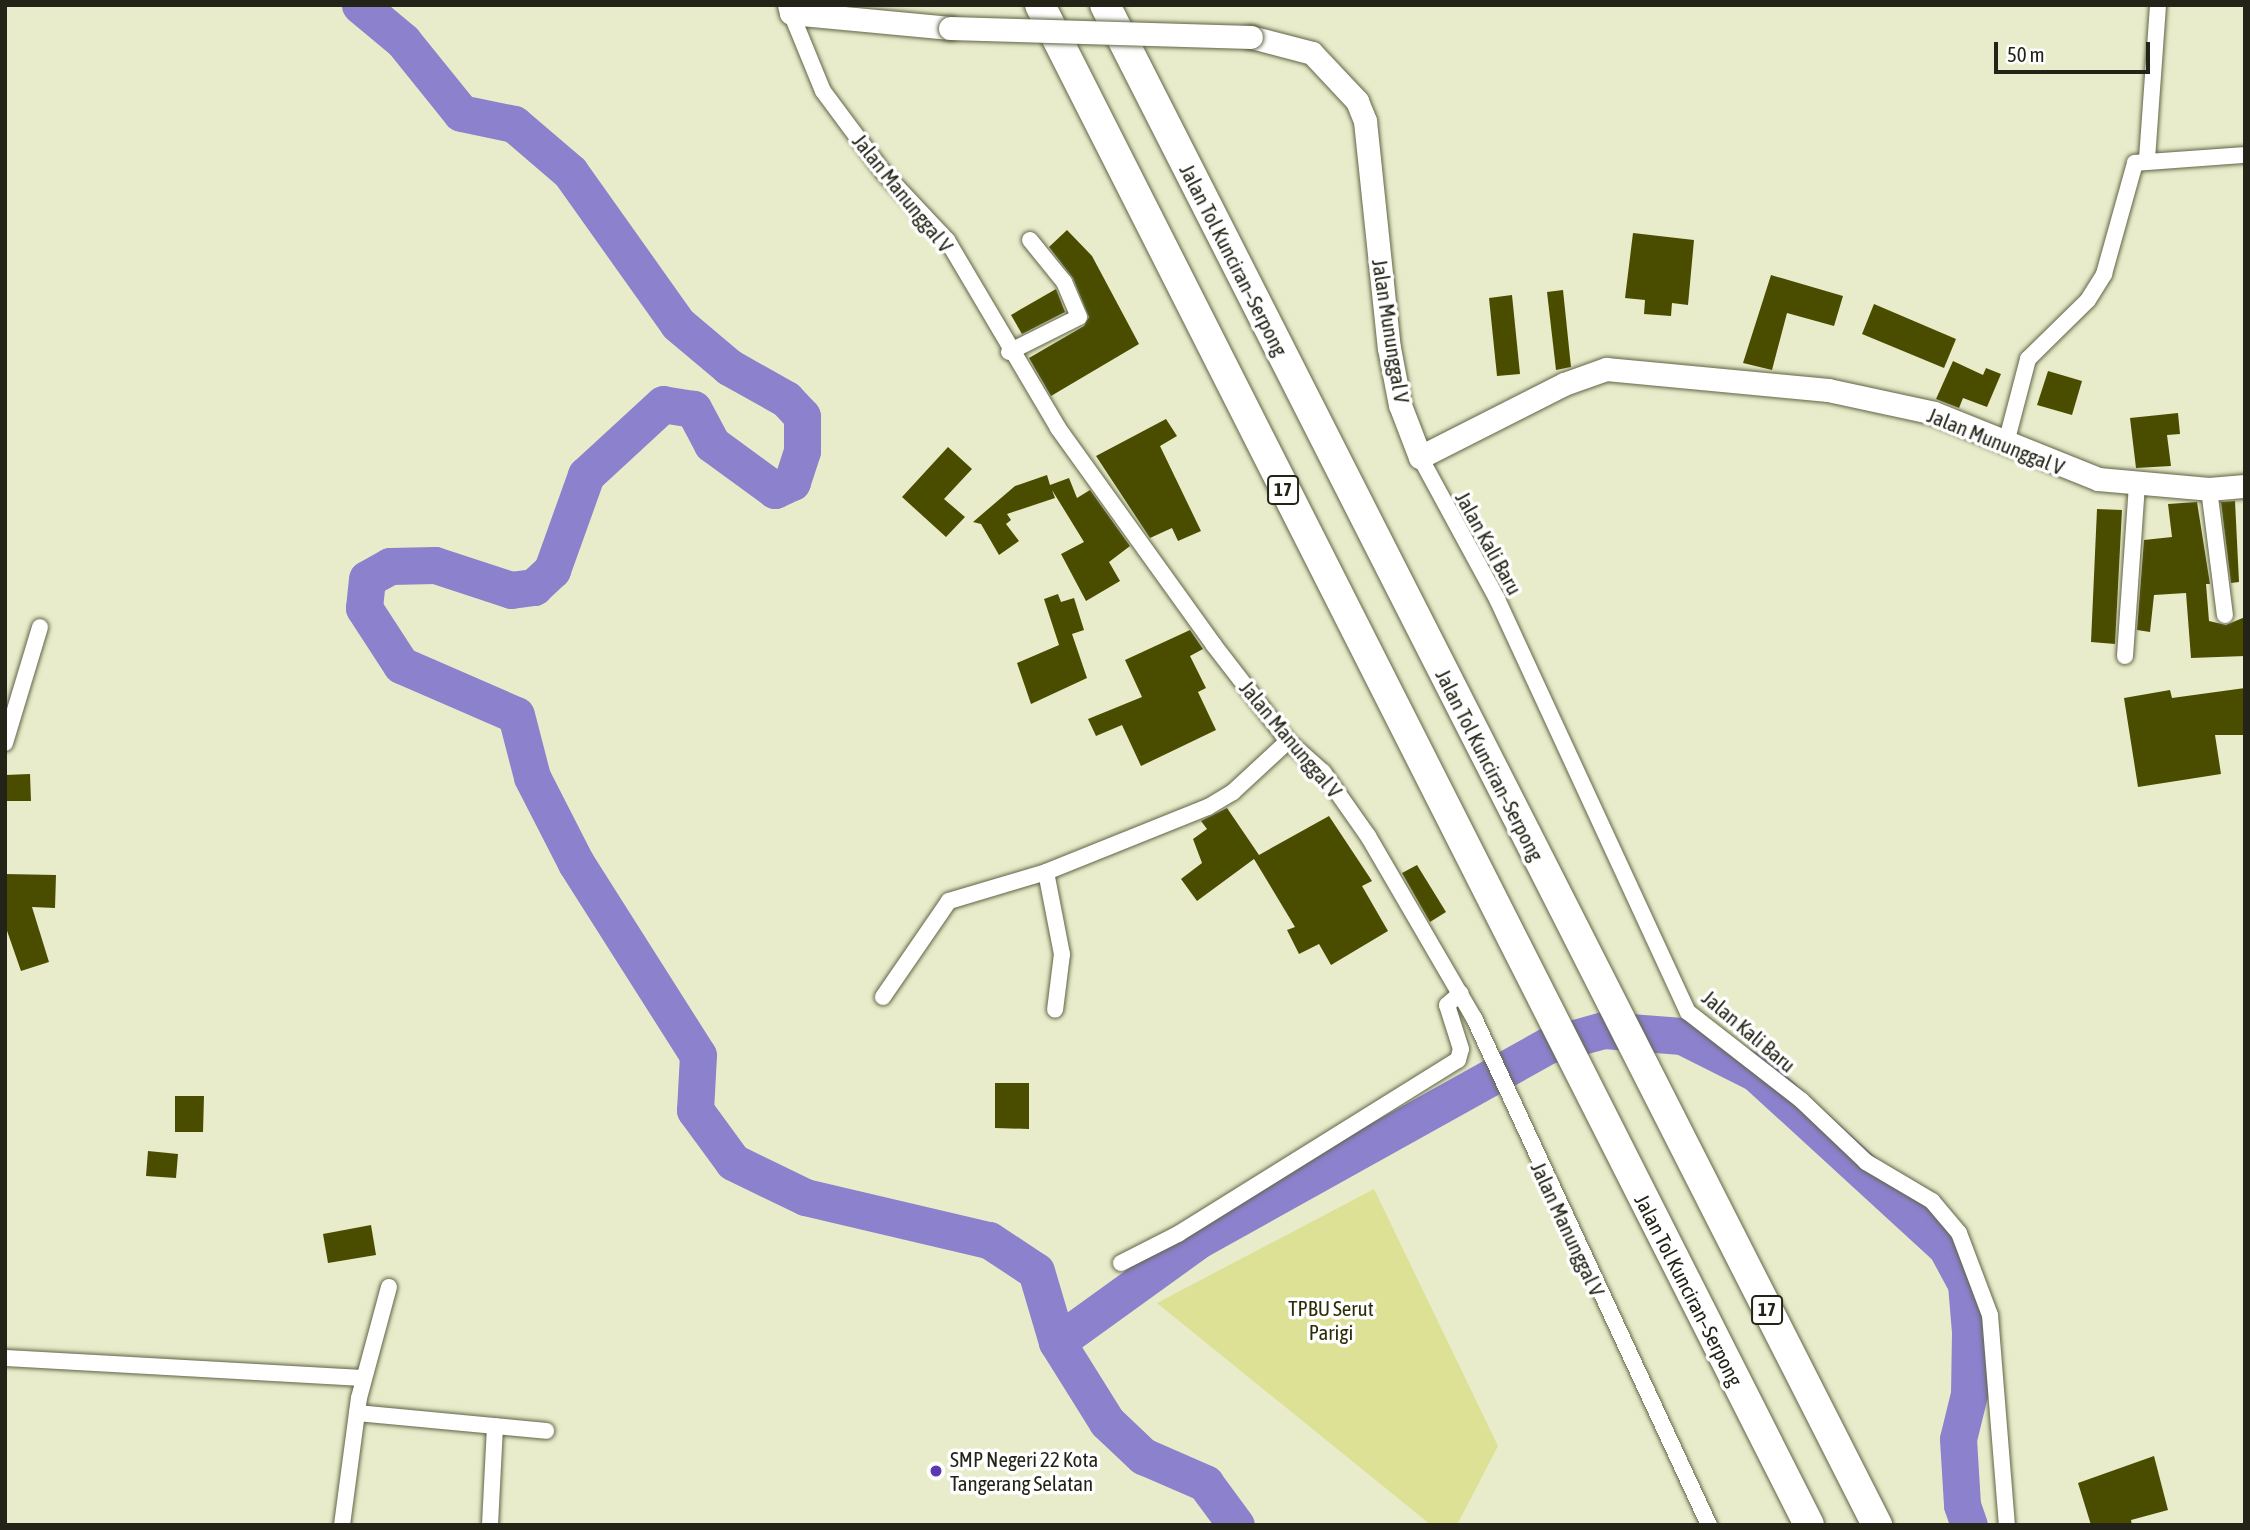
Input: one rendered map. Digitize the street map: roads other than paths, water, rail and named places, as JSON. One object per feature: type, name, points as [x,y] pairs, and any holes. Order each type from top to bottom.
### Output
[{"type":"highway","name":"Jalan Tol Kunciran–Serpong","points":[[1040,5],[1809,1525]]},
{"type":"highway","name":"Jalan Tol Kunciran–Serpong","points":[[1105,5],[1877,1525]]},
{"type":"street","points":[[2147,159],[2158,5]]},
{"type":"street","name":"Jalan Mununggal V","points":[[790,9],[950,28],[1251,37],[1312,53],[1357,101],[1365,121],[1389,348],[1400,405],[1420,457],[1564,384],[1606,369],[1828,390],[1934,413],[2079,474],[2137,483],[2209,489],[2245,486]]},
{"type":"street","name":"Jalan Manunggal V","points":[[790,9],[823,91],[884,173],[947,240],[1009,352],[1172,588],[1288,741],[1323,772],[1368,836],[1474,1018],[1515,1115],[1709,1525]]},
{"type":"street","points":[[2006,443],[2028,359],[2088,300],[2104,274],[2128,173],[2135,163],[2147,159],[2245,155]]},
{"type":"street","points":[[1009,352],[1079,317],[1064,282],[1030,240]]},
{"type":"street","name":"Jalan Kali Baru","points":[[1420,457],[1497,599],[1688,1012],[1801,1100],[1866,1162],[1932,1201],[1959,1233],[1990,1315],[2007,1525]]},
{"type":"street","points":[[2125,656],[2137,483]]},
{"type":"street","points":[[2209,489],[2225,615]]},
{"type":"street","points":[[5,743],[40,627]]},
{"type":"street","points":[[883,998],[949,901],[1046,872],[1208,807],[1233,792],[1288,741]]},
{"type":"street","points":[[1046,872],[1062,954],[1055,1010]]},
{"type":"street","points":[[1121,1263],[1178,1234],[1458,1060],[1461,1049],[1447,1005],[1461,993]]},
{"type":"street","points":[[342,1525],[363,1378],[389,1287]]},
{"type":"street","points":[[5,1357],[363,1378]]},
{"type":"street","points":[[357,1413],[547,1431]]},
{"type":"street","points":[[490,1525],[495,1426]]},
{"type":"waterway","points":[[360,5],[403,41],[461,113],[514,124],[570,172],[678,324],[729,367],[786,399],[802,416],[802,451],[792,482],[775,490],[712,444],[693,409],[663,404],[586,475],[552,570],[534,587],[511,590],[435,565],[390,566],[367,579],[364,608],[401,665],[516,715],[532,777],[576,863],[698,1055],[695,1110],[733,1162],[805,1197],[989,1240],[1036,1271],[1057,1342],[1200,1239],[1549,1045],[1604,1030],[1682,1036],[1756,1073],[1946,1247],[1966,1284],[1970,1332],[1969,1394],[1958,1439],[1962,1505],[1969,1525]]},
{"type":"waterway","points":[[1057,1342],[1107,1422],[1143,1456],[1205,1483],[1236,1525]]},
{"type":"place","name":"SMP Negeri 22 Kota Tangerang Selatan","points":[[936,1471]]},
{"type":"park label","name":"TPBU Serut Parigi","points":[[1331,1320]]}]
